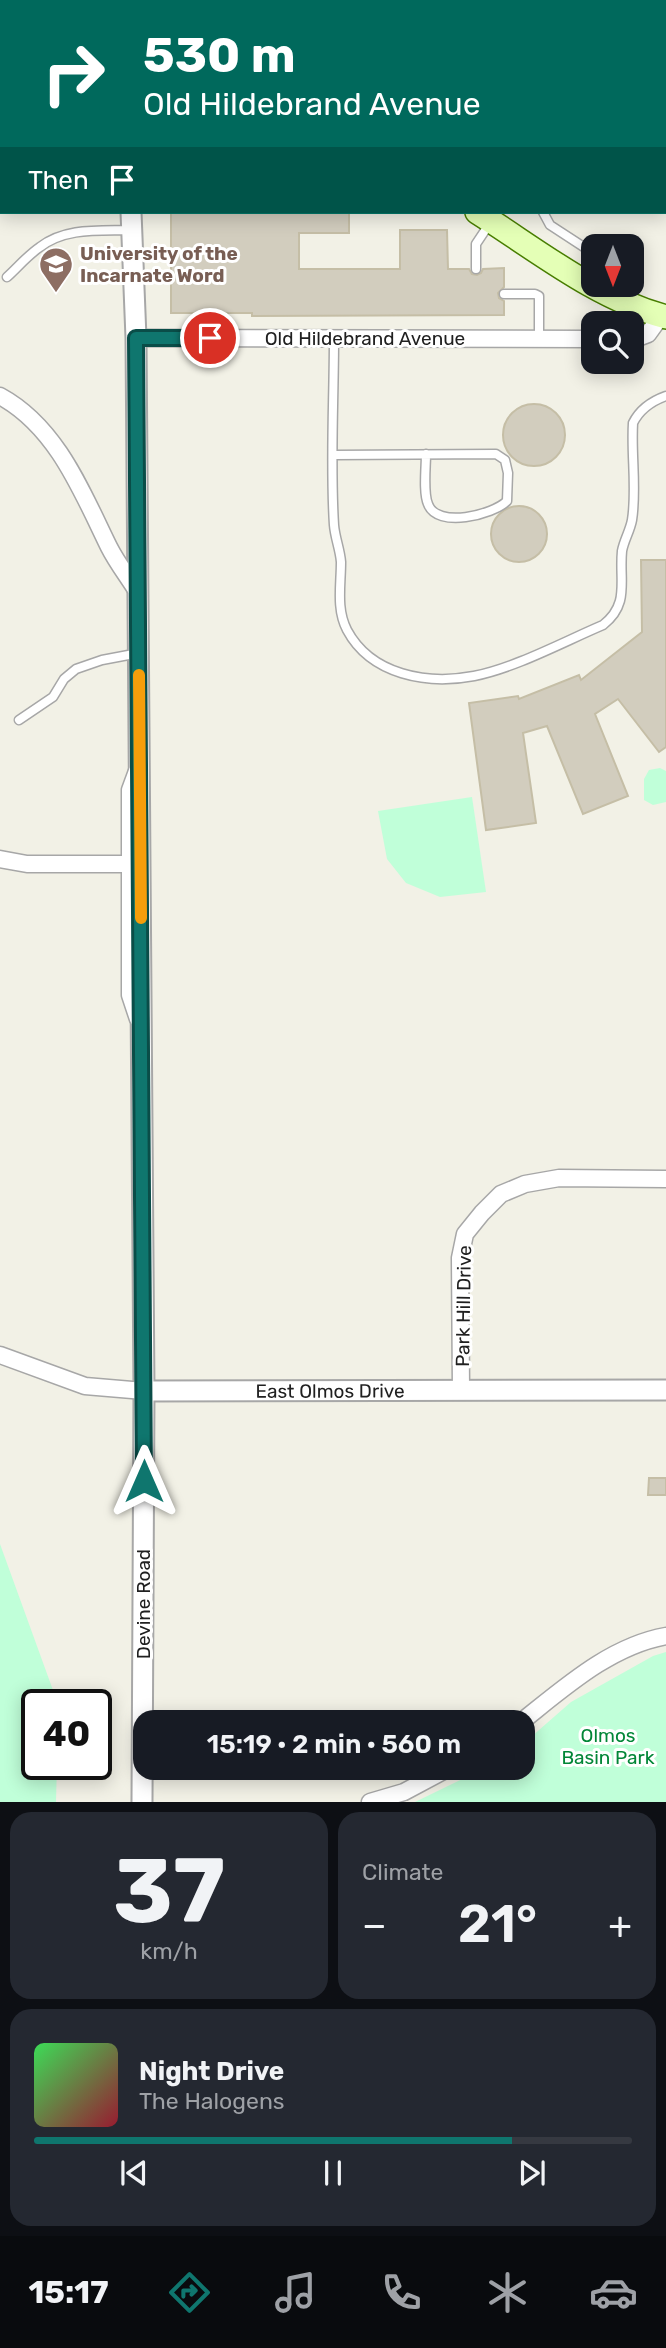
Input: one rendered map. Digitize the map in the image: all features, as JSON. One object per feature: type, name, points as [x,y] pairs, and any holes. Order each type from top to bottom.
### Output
[{"type":"main road","points":[[488,215],[581,279]]},
{"type":"main road","points":[[629,298],[664,317]]},
{"type":"street","name":"Devine Road","points":[[131,221],[136,338],[142,1028],[142,1802]]},
{"type":"street","points":[[644,336],[664,317]]},
{"type":"street","name":"Old Hildebrand Avenue","points":[[136,338],[581,339]]},
{"type":"street","points":[[0,396],[45,433],[71,471],[92,508],[110,549],[138,593]]},
{"type":"street","name":"Devine Road","points":[[139,765],[130,790],[130,995],[142,1028]]},
{"type":"street","points":[[0,859],[27,864],[130,864]]},
{"type":"street","name":"Park Hill Drive","points":[[461,1390],[460,1258],[465,1234],[482,1213],[501,1194],[525,1184],[559,1178],[666,1179]]},
{"type":"street","name":"East Olmos Drive","points":[[0,1354],[85,1386],[144,1391],[666,1390]]},
{"type":"street","points":[[535,1711],[583,1673],[632,1647],[666,1636]]},
{"type":"street","points":[[370,1802],[404,1792],[426,1780]]},
{"type":"lane","points":[[544,214],[550,225],[581,245]]},
{"type":"lane","points":[[476,269],[476,244],[488,215]]},
{"type":"lane","points":[[7,276],[37,248],[58,236],[131,221]]},
{"type":"lane","points":[[504,294],[538,296],[539,339]]},
{"type":"lane","points":[[334,338],[334,526],[341,560],[342,617],[360,648],[378,665],[397,673],[434,678],[471,676],[494,671],[603,625],[613,618],[622,597],[623,547],[632,518],[633,422],[639,412],[666,396]]},
{"type":"lane","points":[[334,455],[426,454],[496,454],[505,460],[508,473],[507,501],[502,506],[473,517],[442,516],[433,512],[427,503],[426,454]]},
{"type":"lane","points":[[19,720],[53,697],[64,679],[76,669],[139,653]]},
{"type":"green space","points":[[660,768],[666,771],[666,802],[653,805],[644,800],[644,779],[649,770]]},
{"type":"green space","points":[[472,797],[486,892],[440,897],[406,883],[387,859],[378,811]]},
{"type":"green space","points":[[0,1544],[53,1689],[21,1689],[21,1780],[57,1780],[56,1802],[0,1802]]},
{"type":"green space","name":"Olmos Basin Park","points":[[666,1652],[666,1802],[415,1802],[460,1780],[535,1780],[535,1734],[571,1702],[653,1656]]},
{"type":"building","points":[[171,214],[349,214],[349,233],[299,233],[299,269],[400,269],[400,230],[447,230],[448,269],[469,269],[472,274],[477,275],[483,269],[504,268],[504,287],[498,293],[499,298],[504,301],[504,315],[252,316],[252,313],[171,313]]},
{"type":"building","points":[[528,404],[540,404],[556,413],[563,423],[563,447],[556,457],[540,466],[528,466],[517,461],[508,452],[503,441],[503,429],[508,418],[517,409]]},
{"type":"building","points":[[513,506],[525,506],[535,510],[543,518],[547,534],[543,550],[535,558],[525,562],[513,562],[503,558],[495,550],[491,540],[491,528],[495,518],[503,510]]},
{"type":"building","points":[[641,560],[666,560],[666,747],[659,752],[618,699],[595,714],[628,796],[583,814],[547,726],[523,733],[536,823],[486,830],[469,703],[518,696],[519,699],[579,675],[581,680],[642,632]]},
{"type":"building","points":[[649,1478],[666,1478],[666,1495],[648,1495]]},
{"type":"slow traffic","points":[[139,675],[141,918]]},
{"type":"place","name":"University of the Incarnate Word","points":[[56,294]]},
{"type":"route","points":[[144,1481],[136,338],[210,338]]}]
